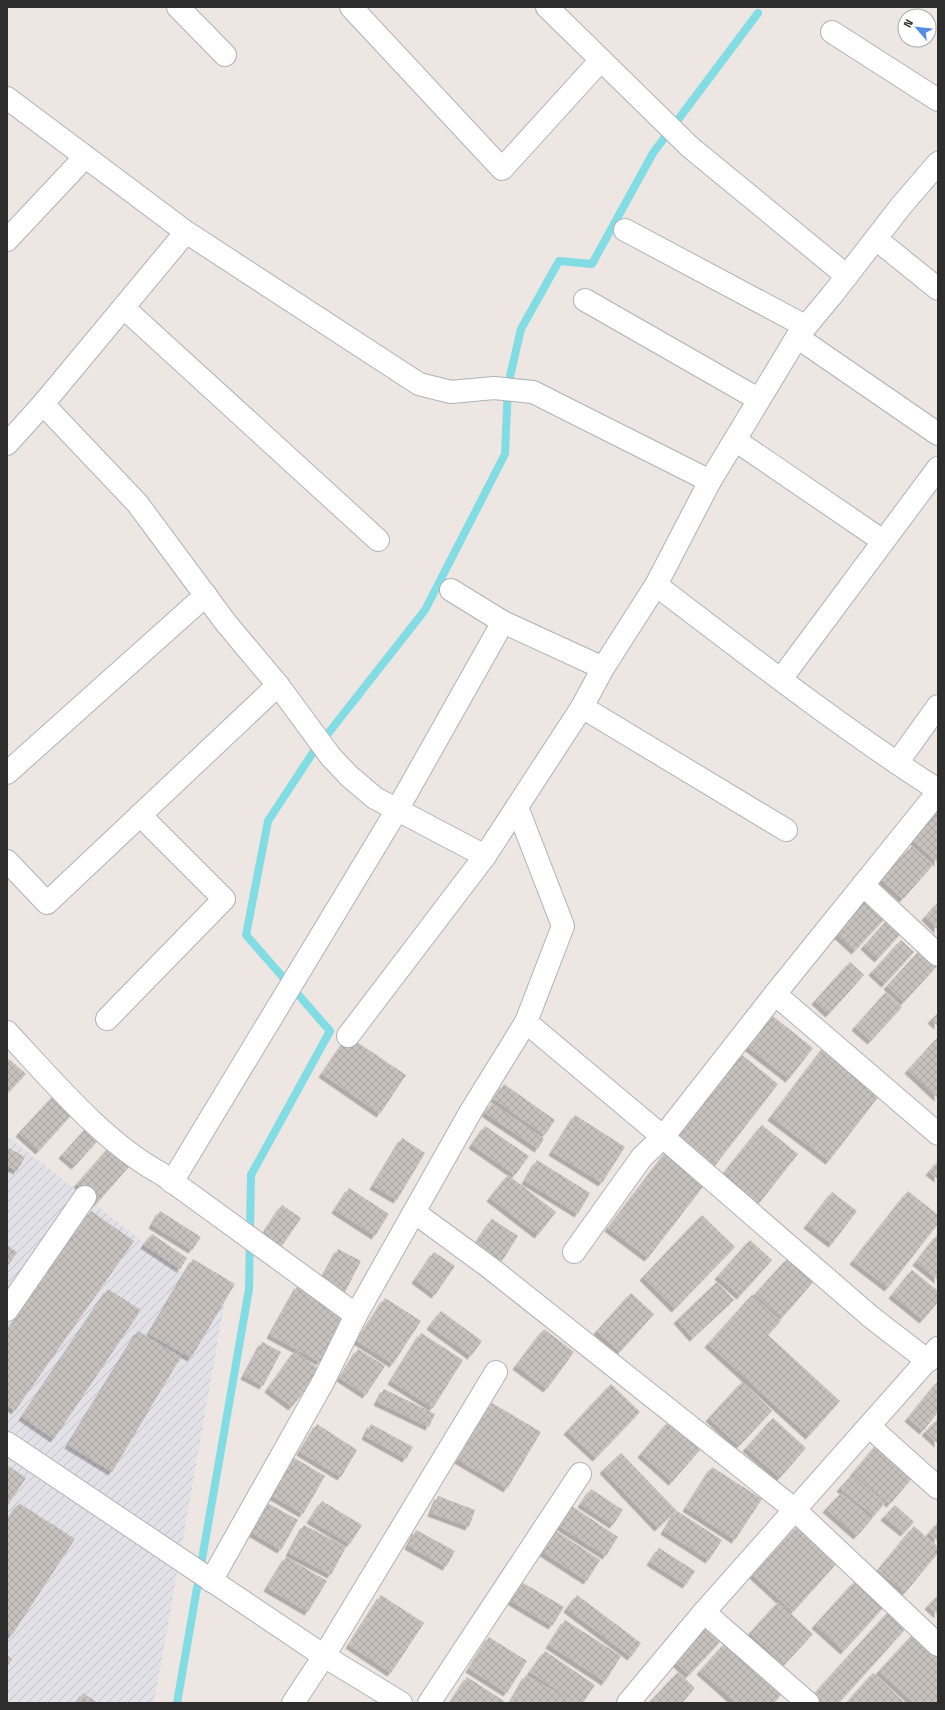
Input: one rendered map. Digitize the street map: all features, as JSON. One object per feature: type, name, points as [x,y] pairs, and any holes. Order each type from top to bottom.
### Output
[{"type":"street","points":[[178,7],[225,55]]},
{"type":"street","points":[[351,7],[502,169],[601,60]]},
{"type":"street","points":[[547,7],[681,138],[847,276]]},
{"type":"street","points":[[832,32],[938,100]]},
{"type":"street","points":[[7,98],[186,232],[419,384],[451,392],[494,388],[533,392],[710,481]]},
{"type":"street","points":[[7,240],[85,156]]},
{"type":"street","points":[[348,1036],[485,856],[582,707],[603,668],[656,584],[710,481],[758,399],[801,331],[847,276],[901,206],[938,163]]},
{"type":"street","points":[[625,230],[801,331],[938,434]]},
{"type":"street","points":[[7,444],[43,404],[186,232]]},
{"type":"street","points":[[876,239],[938,289]]},
{"type":"street","points":[[585,300],[758,399]]},
{"type":"street","points":[[124,308],[378,540]]},
{"type":"street","points":[[43,404],[137,503],[226,623],[278,685],[331,757],[354,781],[375,798],[485,856]]},
{"type":"street","points":[[735,440],[883,541]]},
{"type":"street","points":[[781,679],[938,468]]},
{"type":"street","points":[[574,1252],[642,1158],[663,1137],[775,994],[938,791],[781,679],[656,584]]},
{"type":"street","points":[[451,590],[503,622],[603,668]]},
{"type":"street","points":[[7,773],[206,595]]},
{"type":"street","points":[[172,1182],[397,810],[503,622]]},
{"type":"street","points":[[7,861],[47,903],[278,685]]},
{"type":"street","points":[[897,763],[938,706]]},
{"type":"street","points":[[582,707],[786,830]]},
{"type":"street","points":[[210,1580],[323,1382],[356,1315],[471,1111],[526,1022],[563,926],[517,807]]},
{"type":"street","points":[[107,1019],[224,899],[140,815]]},
{"type":"street","points":[[863,885],[938,955]]},
{"type":"street","points":[[775,994],[938,1134]]},
{"type":"street","points":[[526,1022],[663,1137],[871,1317],[933,1355],[704,1612],[628,1703]]},
{"type":"street","points":[[7,1032],[84,1113],[142,1163],[162,1174],[356,1315]]},
{"type":"street","points":[[7,1310],[85,1196]]},
{"type":"street","points":[[414,1212],[490,1267],[794,1510],[938,1645]]},
{"type":"street","points":[[294,1703],[496,1372]]},
{"type":"street","points":[[870,1427],[938,1488]]},
{"type":"street","points":[[7,1443],[324,1656],[400,1703]]},
{"type":"street","points":[[429,1703],[580,1474]]},
{"type":"street","points":[[704,1612],[806,1702]]},
{"type":"shaded area","points":[[7,1136],[224,1305],[154,1703],[7,1703]]},
{"type":"building","points":[[938,799],[938,863],[906,834]]},
{"type":"building","points":[[912,846],[933,865],[903,899],[881,879]]},
{"type":"building","points":[[862,893],[887,916],[855,951],[830,928]]},
{"type":"building","points":[[938,902],[938,930],[925,917]]},
{"type":"building","points":[[890,917],[904,930],[878,959],[864,946]]},
{"type":"building","points":[[901,940],[914,952],[885,984],[872,972]]},
{"type":"building","points":[[920,950],[938,965],[904,1002],[887,986]]},
{"type":"building","points":[[850,962],[864,975],[829,1014],[815,1001]]},
{"type":"building","points":[[886,992],[902,1007],[871,1041],[855,1027]]},
{"type":"building","points":[[765,1010],[813,1048],[789,1079],[740,1041]]},
{"type":"building","points":[[938,1013],[938,1026],[931,1020]]},
{"type":"building","points":[[348,1036],[406,1075],[380,1114],[322,1074]]},
{"type":"building","points":[[938,1037],[938,1098],[908,1070]]},
{"type":"building","points":[[824,1047],[882,1092],[829,1161],[771,1117]]},
{"type":"building","points":[[737,1051],[778,1084],[714,1167],[673,1135]]},
{"type":"building","points":[[9,1059],[26,1074],[7,1094],[7,1062]]},
{"type":"building","points":[[504,1084],[555,1120],[545,1135],[494,1099]]},
{"type":"building","points":[[56,1093],[75,1111],[39,1151],[19,1133]]},
{"type":"building","points":[[492,1103],[544,1139],[538,1149],[485,1113]]},
{"type":"building","points":[[575,1115],[625,1147],[602,1183],[552,1152]]},
{"type":"building","points":[[89,1125],[101,1137],[75,1166],[62,1155]]},
{"type":"building","points":[[762,1125],[798,1154],[757,1206],[720,1178]]},
{"type":"building","points":[[485,1126],[529,1156],[515,1175],[472,1145]]},
{"type":"building","points":[[402,1138],[425,1153],[397,1200],[373,1186]]},
{"type":"building","points":[[112,1144],[133,1162],[98,1202],[77,1184]]},
{"type":"building","points":[[7,1147],[25,1157],[17,1171],[7,1166]]},
{"type":"building","points":[[669,1148],[709,1179],[648,1258],[608,1228]]},
{"type":"building","points":[[537,1160],[590,1193],[578,1214],[525,1181]]},
{"type":"building","points":[[938,1161],[938,1179],[929,1172]]},
{"type":"building","points":[[508,1175],[556,1212],[538,1235],[490,1198]]},
{"type":"building","points":[[349,1188],[389,1214],[375,1236],[335,1210]]},
{"type":"building","points":[[908,1191],[938,1215],[938,1224],[888,1288],[853,1261]]},
{"type":"building","points":[[832,1192],[857,1211],[832,1244],[807,1225]]},
{"type":"building","points":[[282,1205],[301,1218],[280,1249],[261,1237]]},
{"type":"building","points":[[91,1211],[134,1241],[15,1411],[7,1405],[7,1331]]},
{"type":"building","points":[[160,1211],[201,1237],[192,1250],[152,1225]]},
{"type":"building","points":[[702,1215],[735,1247],[675,1309],[643,1277]]},
{"type":"building","points":[[492,1219],[518,1236],[502,1261],[476,1243]]},
{"type":"building","points":[[152,1234],[187,1258],[180,1269],[144,1245]]},
{"type":"building","points":[[937,1235],[938,1236],[938,1280],[916,1262]]},
{"type":"building","points":[[750,1240],[772,1260],[740,1296],[718,1276]]},
{"type":"building","points":[[7,1245],[17,1252],[7,1267]]},
{"type":"building","points":[[338,1249],[361,1261],[343,1296],[319,1284]]},
{"type":"building","points":[[434,1252],[455,1266],[435,1295],[415,1280]]},
{"type":"building","points":[[788,1258],[814,1281],[782,1318],[755,1294]]},
{"type":"building","points":[[193,1259],[235,1284],[191,1358],[149,1334]]},
{"type":"building","points":[[912,1270],[938,1291],[938,1302],[923,1320],[892,1295]]},
{"type":"building","points":[[717,1282],[734,1300],[693,1338],[677,1320]]},
{"type":"building","points":[[298,1285],[348,1313],[320,1362],[270,1335]]},
{"type":"building","points":[[108,1289],[141,1310],[54,1439],[22,1417]]},
{"type":"building","points":[[631,1293],[654,1314],[620,1352],[597,1331]]},
{"type":"building","points":[[752,1295],[781,1321],[768,1335],[840,1401],[809,1436],[708,1344]]},
{"type":"building","points":[[385,1298],[421,1321],[393,1364],[357,1341]]},
{"type":"building","points":[[441,1311],[482,1341],[471,1356],[430,1326]]},
{"type":"building","points":[[544,1329],[574,1352],[547,1389],[516,1366]]},
{"type":"building","points":[[138,1331],[181,1357],[112,1472],[68,1445]]},
{"type":"building","points":[[421,1333],[463,1360],[433,1408],[391,1381]]},
{"type":"building","points":[[262,1342],[281,1352],[263,1386],[244,1376]]},
{"type":"building","points":[[358,1349],[385,1366],[366,1395],[340,1378]]},
{"type":"building","points":[[295,1351],[320,1370],[292,1407],[268,1389]]},
{"type":"building","points":[[938,1381],[938,1412],[923,1431],[908,1418]]},
{"type":"building","points":[[742,1382],[772,1411],[739,1446],[709,1418]]},
{"type":"building","points":[[611,1384],[640,1412],[596,1458],[567,1431]]},
{"type":"building","points":[[384,1389],[435,1414],[429,1427],[377,1402]]},
{"type":"building","points":[[492,1403],[541,1432],[507,1489],[458,1460]]},
{"type":"building","points":[[773,1418],[806,1448],[780,1478],[746,1448]]},
{"type":"building","points":[[938,1419],[938,1444],[925,1432]]},
{"type":"building","points":[[669,1421],[700,1450],[672,1482],[641,1454]]},
{"type":"building","points":[[317,1424],[357,1450],[341,1477],[300,1452]]},
{"type":"building","points":[[371,1424],[413,1447],[406,1459],[365,1436]]},
{"type":"building","points":[[878,1443],[915,1475],[890,1504],[853,1473]]},
{"type":"building","points":[[621,1453],[677,1511],[722,1540],[709,1560],[664,1531],[676,1511],[658,1528],[603,1470]]},
{"type":"building","points":[[291,1456],[325,1476],[303,1514],[269,1494]]},
{"type":"building","points":[[7,1465],[26,1478],[7,1506]]},
{"type":"building","points":[[712,1467],[762,1499],[735,1540],[686,1508]]},
{"type":"building","points":[[852,1475],[885,1503],[874,1516],[840,1488]]},
{"type":"building","points":[[591,1489],[623,1510],[613,1525],[581,1504]]},
{"type":"building","points":[[841,1493],[872,1519],[857,1536],[826,1509]]},
{"type":"building","points":[[438,1496],[475,1510],[469,1527],[431,1513]]},
{"type":"building","points":[[262,1500],[298,1520],[281,1550],[245,1529]]},
{"type":"building","points":[[322,1501],[362,1525],[350,1544],[310,1520]]},
{"type":"building","points":[[19,1503],[75,1539],[12,1635],[7,1632],[7,1521]]},
{"type":"building","points":[[569,1504],[618,1537],[606,1556],[556,1524]]},
{"type":"building","points":[[895,1505],[914,1522],[904,1533],[884,1517]]},
{"type":"building","points":[[938,1522],[938,1541],[929,1533]]},
{"type":"building","points":[[304,1525],[346,1547],[331,1575],[289,1553]]},
{"type":"building","points":[[797,1526],[837,1563],[793,1612],[753,1575]]},
{"type":"building","points":[[914,1526],[938,1547],[938,1553],[905,1593],[878,1570]]},
{"type":"building","points":[[553,1529],[600,1560],[587,1581],[539,1550]]},
{"type":"building","points":[[416,1530],[455,1551],[446,1567],[408,1546]]},
{"type":"building","points":[[659,1548],[695,1571],[686,1585],[650,1562]]},
{"type":"building","points":[[286,1557],[327,1581],[308,1612],[267,1588]]},
{"type":"building","points":[[520,1581],[564,1607],[552,1626],[509,1600]]},
{"type":"building","points":[[854,1582],[883,1608],[844,1651],[815,1625]]},
{"type":"building","points":[[381,1595],[424,1623],[391,1673],[349,1645]]},
{"type":"building","points":[[577,1595],[641,1643],[631,1657],[567,1609]]},
{"type":"building","points":[[938,1595],[938,1615],[928,1606]]},
{"type":"building","points":[[778,1602],[813,1634],[784,1665],[750,1633]]},
{"type":"building","points":[[891,1609],[909,1625],[839,1703],[821,1703],[813,1695]]},
{"type":"building","points":[[565,1620],[621,1656],[605,1682],[549,1645]]},
{"type":"building","points":[[703,1627],[720,1642],[689,1675],[673,1660]]},
{"type":"building","points":[[916,1631],[938,1651],[938,1703],[914,1703],[879,1671]]},
{"type":"building","points":[[489,1637],[527,1661],[507,1693],[469,1669]]},
{"type":"building","points":[[725,1643],[781,1695],[774,1703],[736,1703],[700,1671]]},
{"type":"building","points":[[545,1651],[595,1685],[583,1703],[576,1703],[530,1672]]},
{"type":"building","points":[[7,1655],[12,1659],[7,1667]]},
{"type":"building","points":[[678,1672],[695,1688],[682,1703],[649,1703]]},
{"type":"building","points":[[873,1673],[904,1702],[846,1703]]},
{"type":"building","points":[[526,1675],[575,1703],[510,1703]]},
{"type":"building","points":[[467,1677],[504,1701],[503,1703],[451,1702]]},
{"type":"building","points":[[83,1693],[98,1703],[77,1703]]},
{"type":"waterway","points":[[177,1703],[249,1289],[251,1175],[330,1031],[246,935],[268,821],[312,754],[425,610],[505,454],[508,385],[521,329],[559,261],[592,264],[653,153],[758,13]]}]
